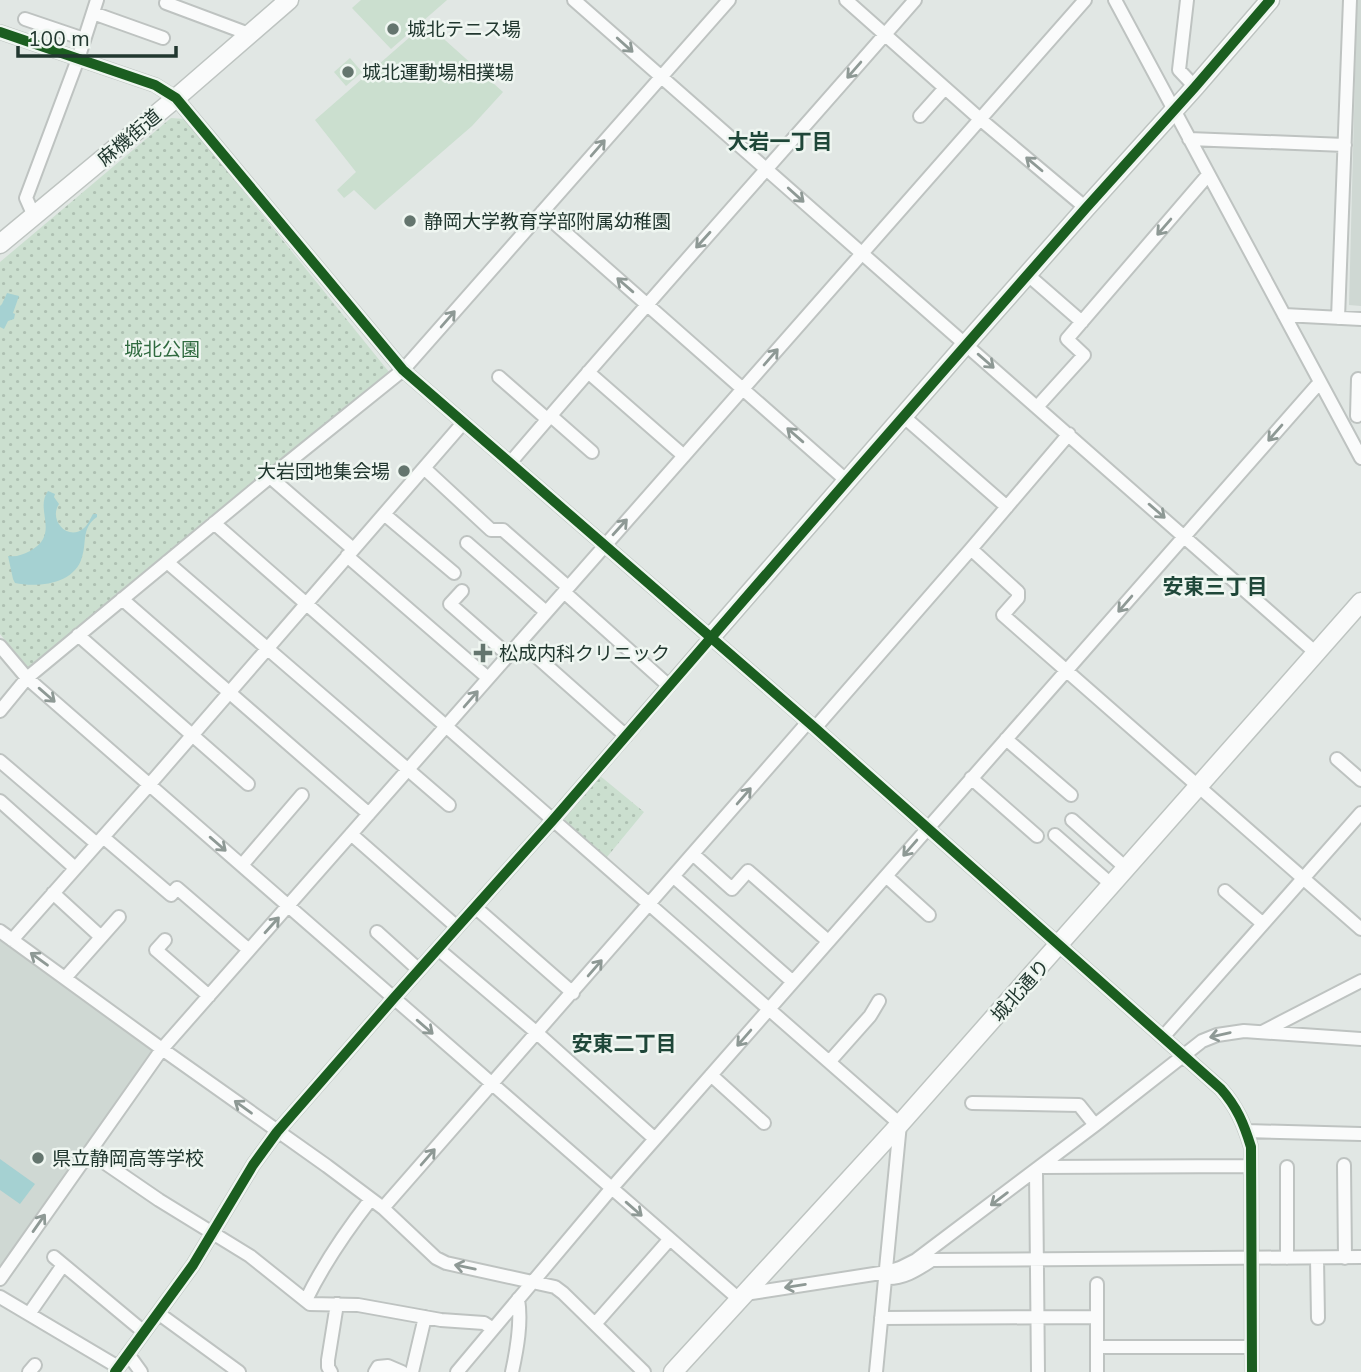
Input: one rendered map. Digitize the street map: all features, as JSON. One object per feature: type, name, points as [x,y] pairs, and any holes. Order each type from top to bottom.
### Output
[{"type":"street","name":"麻機街道","points":[[0,244],[289,0]]},
{"type":"street","points":[[574,0],[1317,653]]},
{"type":"street","points":[[0,711],[27,678],[403,370],[729,0]]},
{"type":"street","points":[[846,0],[980,119],[1086,208]]},
{"type":"street","points":[[510,463],[646,304],[915,0]]},
{"type":"street","points":[[0,1279],[162,1049],[1084,0]]},
{"type":"street","points":[[1115,0],[1361,458]]},
{"type":"street","points":[[1187,0],[1179,70],[1195,87]]},
{"type":"street","points":[[0,1297],[117,1370],[213,1233],[277,1132],[1270,0]]},
{"type":"street","points":[[1338,318],[1350,0]]},
{"type":"street","points":[[166,3],[249,34]]},
{"type":"street","points":[[34,216],[26,198],[95,6],[163,38]]},
{"type":"street","points":[[24,19],[84,39]]},
{"type":"street","points":[[0,32],[155,85],[176,98],[403,370],[711,637],[1221,1088],[1233,1102],[1251,1147],[1252,1372]]},
{"type":"street","points":[[1157,78],[1179,70]]},
{"type":"street","points":[[920,116],[945,88]]},
{"type":"street","points":[[1189,139],[1345,145]]},
{"type":"street","points":[[1037,407],[1084,355],[1067,339],[1208,175]]},
{"type":"street","points":[[542,212],[847,481]]},
{"type":"street","points":[[1028,275],[1082,322]]},
{"type":"street","points":[[1284,315],[1361,319]]},
{"type":"street","points":[[588,372],[684,456]]},
{"type":"street","points":[[499,377],[592,452]]},
{"type":"street","points":[[1338,415],[1359,417],[1358,379]]},
{"type":"street","points":[[457,1372],[611,1189],[1320,382]]},
{"type":"street","points":[[903,416],[1007,507]]},
{"type":"street","points":[[12,940],[463,423]]},
{"type":"street","points":[[383,1208],[674,877],[971,550],[1069,434]]},
{"type":"street","points":[[424,468],[491,530],[503,530],[669,686]]},
{"type":"street","points":[[270,477],[488,678]]},
{"type":"street","points":[[384,513],[454,573]]},
{"type":"street","points":[[214,523],[900,1124],[876,1372]]},
{"type":"street","points":[[467,543],[546,612]]},
{"type":"street","points":[[971,550],[1018,592],[1018,598],[1003,615],[1361,929]]},
{"type":"street","points":[[167,562],[449,805]]},
{"type":"street","points":[[462,590],[450,604],[508,655]]},
{"type":"street","points":[[122,599],[369,814]]},
{"type":"street","name":"城北通り","points":[[673,1372],[1060,945],[1361,602]]},
{"type":"street","points":[[78,635],[248,784]]},
{"type":"street","points":[[520,642],[626,736]]},
{"type":"street","points":[[0,646],[27,678],[611,1189],[742,1297],[886,1275],[916,1260],[1202,1041],[1217,1035],[1244,1031],[1361,1038]]},
{"type":"street","points":[[1006,739],[1070,795]]},
{"type":"street","points":[[1337,759],[1361,780]]},
{"type":"street","points":[[0,761],[171,895],[177,888],[249,950]]},
{"type":"street","points":[[971,778],[1037,836]]},
{"type":"street","points":[[242,865],[302,795]]},
{"type":"street","points":[[0,801],[75,868]]},
{"type":"street","points":[[1163,1037],[1361,813]]},
{"type":"street","points":[[1072,820],[1127,869]]},
{"type":"street","points":[[351,834],[457,927]]},
{"type":"street","points":[[1055,835],[1112,885]]},
{"type":"street","points":[[694,855],[732,889],[748,872],[828,941]]},
{"type":"street","points":[[886,876],[929,915]]},
{"type":"street","points":[[674,877],[793,982]]},
{"type":"street","points":[[1225,891],[1262,923]]},
{"type":"street","points":[[53,893],[101,937]]},
{"type":"street","points":[[475,907],[573,993]]},
{"type":"street","points":[[65,978],[119,917]]},
{"type":"street","points":[[0,931],[327,1166],[383,1208],[436,1258],[446,1263],[555,1287],[644,1372]]},
{"type":"street","points":[[377,932],[419,970]]},
{"type":"street","points":[[165,940],[156,950],[209,996]]},
{"type":"street","points":[[438,949],[655,1139]]},
{"type":"street","points":[[1263,1032],[1361,981]]},
{"type":"street","points":[[830,1061],[870,1016],[879,1001]]},
{"type":"street","points":[[711,1076],[764,1123]]},
{"type":"street","points":[[972,1103],[1079,1105],[1095,1125]]},
{"type":"street","points":[[1245,1130],[1361,1134]]},
{"type":"street","points":[[89,1152],[159,1200],[250,1256],[310,1304],[358,1305],[484,1324],[493,1329]]},
{"type":"street","points":[[1344,1165],[1345,1258]]},
{"type":"street","points":[[1038,1169],[1251,1166]]},
{"type":"street","points":[[1287,1167],[1287,1258]]},
{"type":"street","points":[[1038,1169],[1038,1372]]},
{"type":"street","points":[[306,1300],[333,1250],[371,1199]]},
{"type":"street","points":[[595,1324],[670,1240]]},
{"type":"street","points":[[1317,1258],[1318,1318]]},
{"type":"street","points":[[886,1275],[896,1279],[932,1260],[1361,1258]]},
{"type":"street","points":[[29,1314],[58,1261],[144,1332]]},
{"type":"street","points":[[1097,1284],[1097,1372]]},
{"type":"street","points":[[512,1372],[520,1310],[518,1299]]},
{"type":"street","points":[[331,1372],[328,1360],[337,1304]]},
{"type":"street","points":[[158,1313],[239,1372]]},
{"type":"street","points":[[411,1372],[425,1317]]},
{"type":"street","points":[[881,1318],[1097,1317]]},
{"type":"street","points":[[1097,1347],[1251,1347]]},
{"type":"street","points":[[128,1354],[141,1372]]},
{"type":"street","points":[[374,1372],[378,1367],[388,1366],[402,1372]]},
{"type":"shaded area","points":[[1357,0],[1361,0],[1361,306],[1349,305]]},
{"type":"shaded area","name":"県立静岡高等学校","points":[[0,936],[154,1050],[0,1266]]},
{"type":"green space","name":"城北テニス場","points":[[361,0],[447,0],[391,49],[352,8]]},
{"type":"green space","points":[[426,23],[503,92],[472,126],[375,210],[354,190],[344,198],[337,190],[356,172],[315,120]]},
{"type":"green space","name":"城北運動場相撲場","points":[[350,58],[362,72],[346,86],[334,72]]},
{"type":"green space","name":"城北公園","points":[[171,118],[185,119],[389,372],[30,670],[0,634],[0,262]]},
{"type":"green space","points":[[599,775],[644,812],[607,857],[562,820]]},
{"type":"water","points":[[7,293],[19,296],[13,313],[14,319],[8,321],[4,329],[0,327],[0,306]]},
{"type":"water","points":[[48,491],[55,494],[59,504],[56,516],[66,531],[78,532],[85,527],[93,514],[97,514],[97,517],[89,526],[82,557],[72,573],[44,584],[15,583],[8,556],[30,551],[44,537],[44,498]]},
{"type":"water","points":[[0,1159],[35,1184],[20,1204],[0,1190]]},
{"type":"cycle path","points":[[115,1372],[193,1265],[253,1165],[277,1132],[1270,0]]},
{"type":"cycle path","points":[[0,32],[155,85],[176,98],[403,370],[815,728],[1221,1089],[1239,1116],[1251,1147],[1252,1372]]},
{"type":"place","name":"城北テニス場","points":[[393,29]]},
{"type":"place","name":"城北運動場相撲場","points":[[348,72]]},
{"type":"place","name":"静岡大学教育学部附属幼稚園","points":[[410,221]]},
{"type":"place","name":"大岩団地集会場","points":[[404,471]]},
{"type":"place","name":"松成内科クリニック","points":[[483,653]]},
{"type":"place","name":"県立静岡高等学校","points":[[38,1158]]},
{"type":"district","name":"大岩一丁目","points":[[780,141]]},
{"type":"district","name":"安東三丁目","points":[[1215,586]]},
{"type":"district","name":"安東二丁目","points":[[624,1043]]}]
